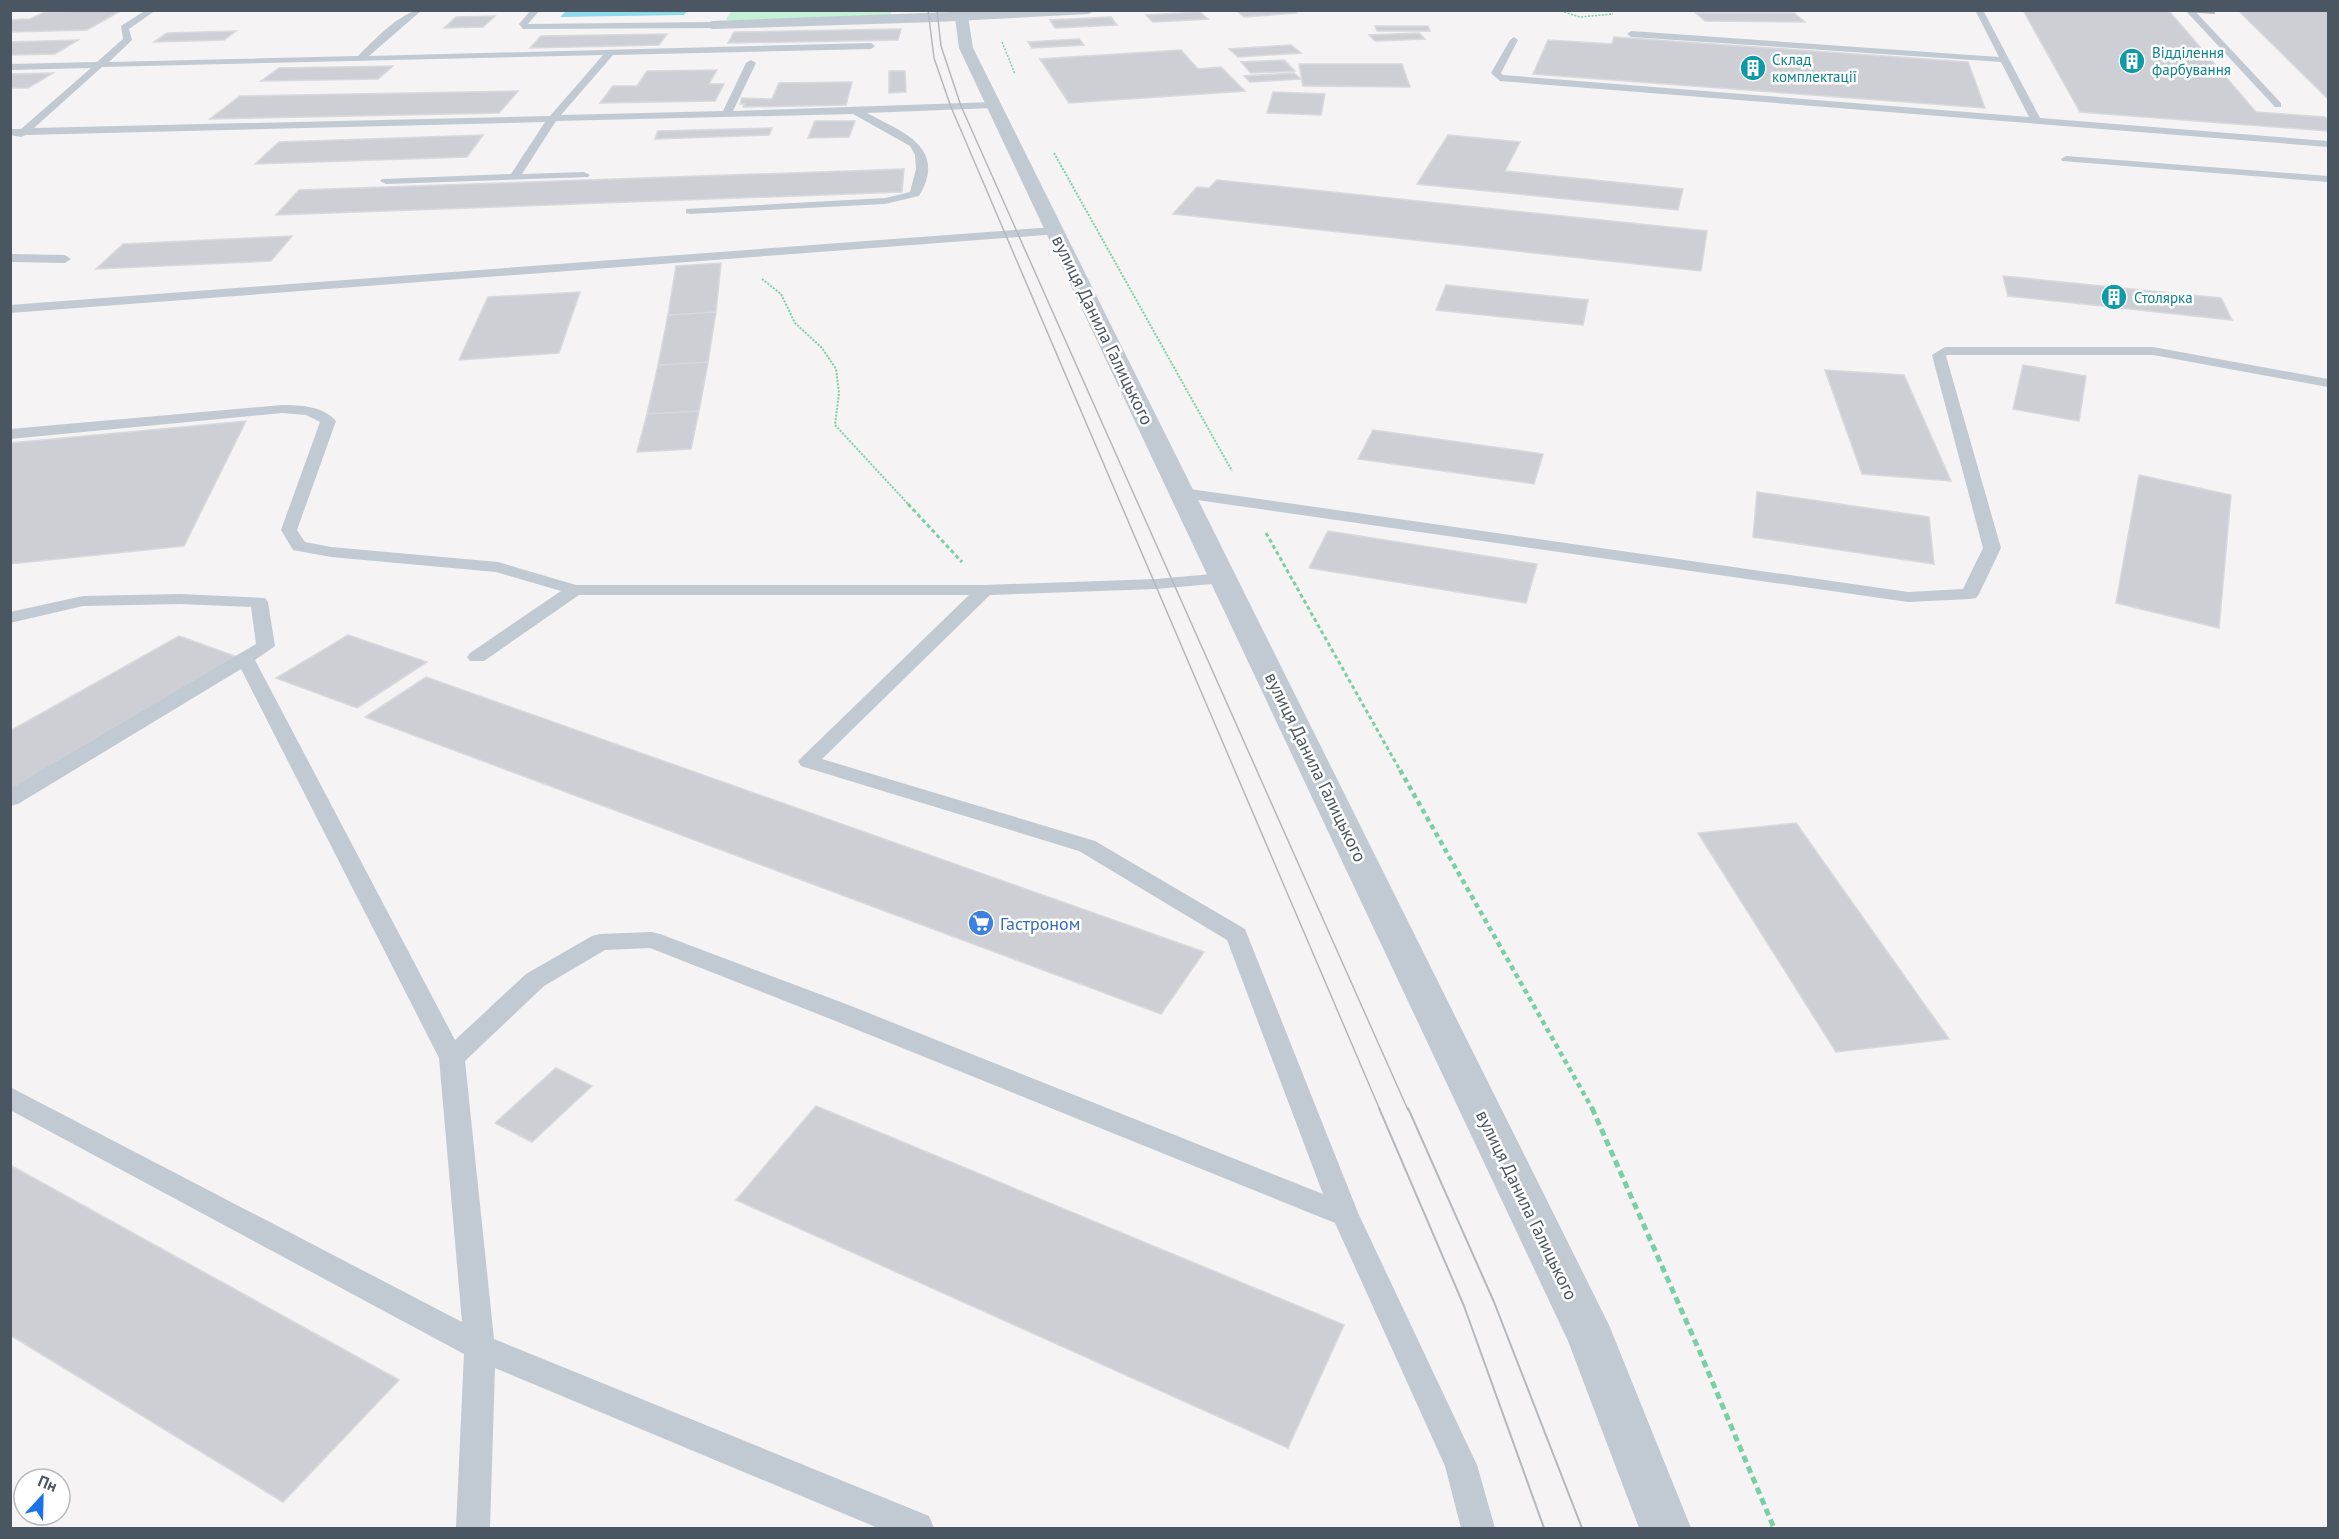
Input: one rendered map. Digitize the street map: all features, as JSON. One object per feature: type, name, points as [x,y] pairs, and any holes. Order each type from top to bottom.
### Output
[{"type":"street","points":[[707,33],[960,14],[993,16],[1089,10]]},
{"type":"street","name":"вулиця Данила Галицького","points":[[960,14],[966,48],[1053,231],[1183,493],[1592,1340],[1665,1528]]},
{"type":"lane","points":[[10,143],[128,40],[124,28],[152,10]]},
{"type":"lane","points":[[360,59],[379,40],[418,10]]},
{"type":"lane","points":[[536,10],[523,24],[526,27],[707,33],[871,46]]},
{"type":"lane","points":[[1979,10],[2036,121]]},
{"type":"lane","points":[[2189,10],[2278,105]]},
{"type":"lane","points":[[10,68],[611,52],[707,33]]},
{"type":"lane","points":[[1631,34],[2005,60]]},
{"type":"lane","points":[[1514,40],[1497,73],[1500,78],[2328,144]]},
{"type":"lane","points":[[514,177],[553,118],[611,52]]},
{"type":"lane","points":[[727,114],[751,63]]},
{"type":"lane","points":[[10,132],[855,111],[993,105]]},
{"type":"lane","points":[[690,211],[885,201],[915,194],[921,182],[921,156],[914,143],[855,111]]},
{"type":"lane","points":[[2066,159],[2328,179]]},
{"type":"lane","points":[[386,181],[584,175]]},
{"type":"lane","points":[[10,309],[1053,231]]},
{"type":"lane","points":[[10,258],[65,259]]},
{"type":"lane","points":[[1183,493],[1908,597],[1970,594],[1992,548],[1939,355],[1945,351],[2153,351],[2328,383]]},
{"type":"lane","points":[[10,434],[282,409],[312,412],[328,420],[289,530],[299,546],[331,552],[498,567],[575,590],[985,590],[1156,584],[1223,578]]},
{"type":"lane","points":[[477,657],[575,590]]},
{"type":"lane","points":[[985,590],[808,760],[1088,846],[1237,935],[1345,1215],[1461,1466],[1478,1528]]},
{"type":"lane","points":[[10,618],[83,601],[180,599],[259,602],[266,646],[10,799]]},
{"type":"lane","points":[[245,659],[452,1058],[480,1347],[473,1528]]},
{"type":"lane","points":[[452,1058],[535,980],[600,942],[652,940],[849,1015],[1345,1215]]},
{"type":"lane","points":[[10,1097],[480,1347],[917,1528]]},
{"type":"path","points":[[1560,11],[1580,17],[1616,14]]},
{"type":"path","points":[[993,16],[1015,75]]},
{"type":"path","points":[[1051,147],[1591,1106],[1699,1350],[1774,1528]]},
{"type":"path","points":[[730,256],[782,294],[795,323],[822,348],[836,369],[839,393],[835,425],[952,550],[985,590]]},
{"type":"green space","points":[[732,11],[891,11],[891,19],[732,22],[726,19]]},
{"type":"water","points":[[566,11],[687,11],[684,15],[560,17]]},
{"type":"building","points":[[122,10],[87,30],[10,32],[10,20],[30,19],[45,12]]},
{"type":"building","points":[[1236,10],[1294,10],[1297,13],[1244,17]]},
{"type":"building","name":"Відділення фарбування","points":[[2023,10],[2169,11],[2256,112],[2325,117],[2328,120],[2328,131],[2080,112]]},
{"type":"building","points":[[2238,10],[2328,10],[2328,99],[2255,27]]},
{"type":"building","points":[[1200,12],[1208,19],[1153,22],[1146,15]]},
{"type":"building","points":[[1696,13],[1794,13],[1805,22],[1705,21]]},
{"type":"building","points":[[495,16],[483,27],[444,28],[456,17]]},
{"type":"building","points":[[1111,17],[1117,25],[1055,28],[1050,20]]},
{"type":"building","points":[[1375,26],[1428,26],[1430,31],[1377,31]]},
{"type":"building","points":[[901,29],[898,40],[728,43],[734,32]]},
{"type":"building","points":[[236,31],[224,40],[154,42],[167,33]]},
{"type":"building","points":[[1419,33],[1425,39],[1375,41],[1369,35]]},
{"type":"building","points":[[667,34],[659,45],[530,48],[541,36]]},
{"type":"building","name":"Склад комплектації","points":[[1614,37],[1968,62],[1985,108],[1533,74],[1548,40],[1612,44]]},
{"type":"building","points":[[1079,39],[1084,45],[1032,48],[1028,42]]},
{"type":"building","points":[[78,40],[55,54],[10,55],[10,42]]},
{"type":"building","points":[[1291,45],[1301,53],[1238,57],[1229,49]]},
{"type":"building","points":[[1181,50],[1198,69],[1221,67],[1245,91],[1069,103],[1040,59]]},
{"type":"building","points":[[1284,60],[1295,71],[1251,73],[1241,62]]},
{"type":"building","points":[[1299,64],[1402,64],[1410,87],[1303,86]]},
{"type":"building","points":[[393,66],[378,79],[261,81],[279,68]]},
{"type":"building","points":[[717,70],[709,84],[724,84],[715,101],[600,103],[613,86],[637,86],[647,71]]},
{"type":"building","points":[[889,71],[905,71],[906,92],[889,93]]},
{"type":"building","points":[[53,73],[28,88],[10,88],[10,74]]},
{"type":"building","points":[[1294,73],[1301,79],[1250,82],[1244,76]]},
{"type":"building","points":[[852,82],[846,105],[743,107],[745,104],[740,104],[742,98],[772,99],[779,83]]},
{"type":"building","points":[[518,91],[499,113],[210,119],[240,96]]},
{"type":"building","points":[[1273,92],[1325,94],[1321,115],[1267,113]]},
{"type":"building","points":[[815,121],[855,121],[849,137],[808,138]]},
{"type":"building","points":[[772,128],[769,135],[655,139],[658,131]]},
{"type":"building","points":[[483,135],[467,157],[255,164],[279,142]]},
{"type":"building","points":[[1448,135],[1520,142],[1505,171],[1683,189],[1678,210],[1417,184]]},
{"type":"building","points":[[904,169],[902,192],[276,215],[299,190]]},
{"type":"building","points":[[1217,180],[1707,231],[1701,271],[1173,214],[1197,187],[1209,188]]},
{"type":"building","points":[[292,236],[271,261],[96,269],[123,244]]},
{"type":"building","points":[[721,263],[716,312],[668,315],[676,266]]},
{"type":"building","name":"Столярка","points":[[2003,276],[2221,298],[2232,320],[2008,296]]},
{"type":"building","points":[[1446,285],[1588,300],[1583,325],[1436,310]]},
{"type":"building","points":[[580,292],[559,353],[459,360],[488,297]]},
{"type":"building","points":[[716,312],[708,362],[658,365],[668,315]]},
{"type":"building","points":[[708,362],[699,411],[647,414],[658,365]]},
{"type":"building","points":[[2023,365],[2086,376],[2079,421],[2013,409]]},
{"type":"building","points":[[1825,370],[1904,375],[1951,481],[1862,474]]},
{"type":"building","points":[[699,411],[691,449],[637,452],[647,414]]},
{"type":"building","points":[[246,421],[184,546],[10,564],[10,443]]},
{"type":"building","points":[[1373,430],[1543,454],[1534,484],[1358,459]]},
{"type":"building","points":[[2139,475],[2231,495],[2219,628],[2116,603]]},
{"type":"building","points":[[1757,492],[1929,517],[1934,564],[1753,537]]},
{"type":"building","points":[[1328,531],[1537,564],[1526,603],[1309,568]]},
{"type":"building","points":[[348,635],[427,662],[357,708],[276,678]]},
{"type":"building","points":[[179,636],[240,658],[10,794],[10,731]]},
{"type":"building","points":[[426,677],[1204,952],[1161,1014],[365,717]]},
{"type":"building","points":[[1796,823],[1949,1039],[1836,1052],[1698,833]]},
{"type":"building","points":[[556,1068],[592,1086],[532,1142],[495,1123]]},
{"type":"building","points":[[816,1106],[1344,1325],[1288,1448],[736,1200]]},
{"type":"building","points":[[10,1165],[399,1380],[283,1502],[10,1335]]},
{"type":"tram line","points":[[928,10],[934,58],[951,107],[1380,1110]]},
{"type":"tram line","points":[[937,10],[941,46],[961,106],[1408,1110]]},
{"type":"tram line","points":[[1379,1108],[1464,1306],[1544,1528]]},
{"type":"tram line","points":[[1408,1108],[1494,1302],[1582,1528]]},
{"type":"railway","points":[[2172,10],[2214,13]]},
{"type":"place","name":"Відділення фарбування","points":[[2132,61]]},
{"type":"place","name":"Склад комплектації","points":[[1753,68]]},
{"type":"place","name":"Столярка","points":[[2114,297]]},
{"type":"place","name":"Гастроном","points":[[981,923]]}]
